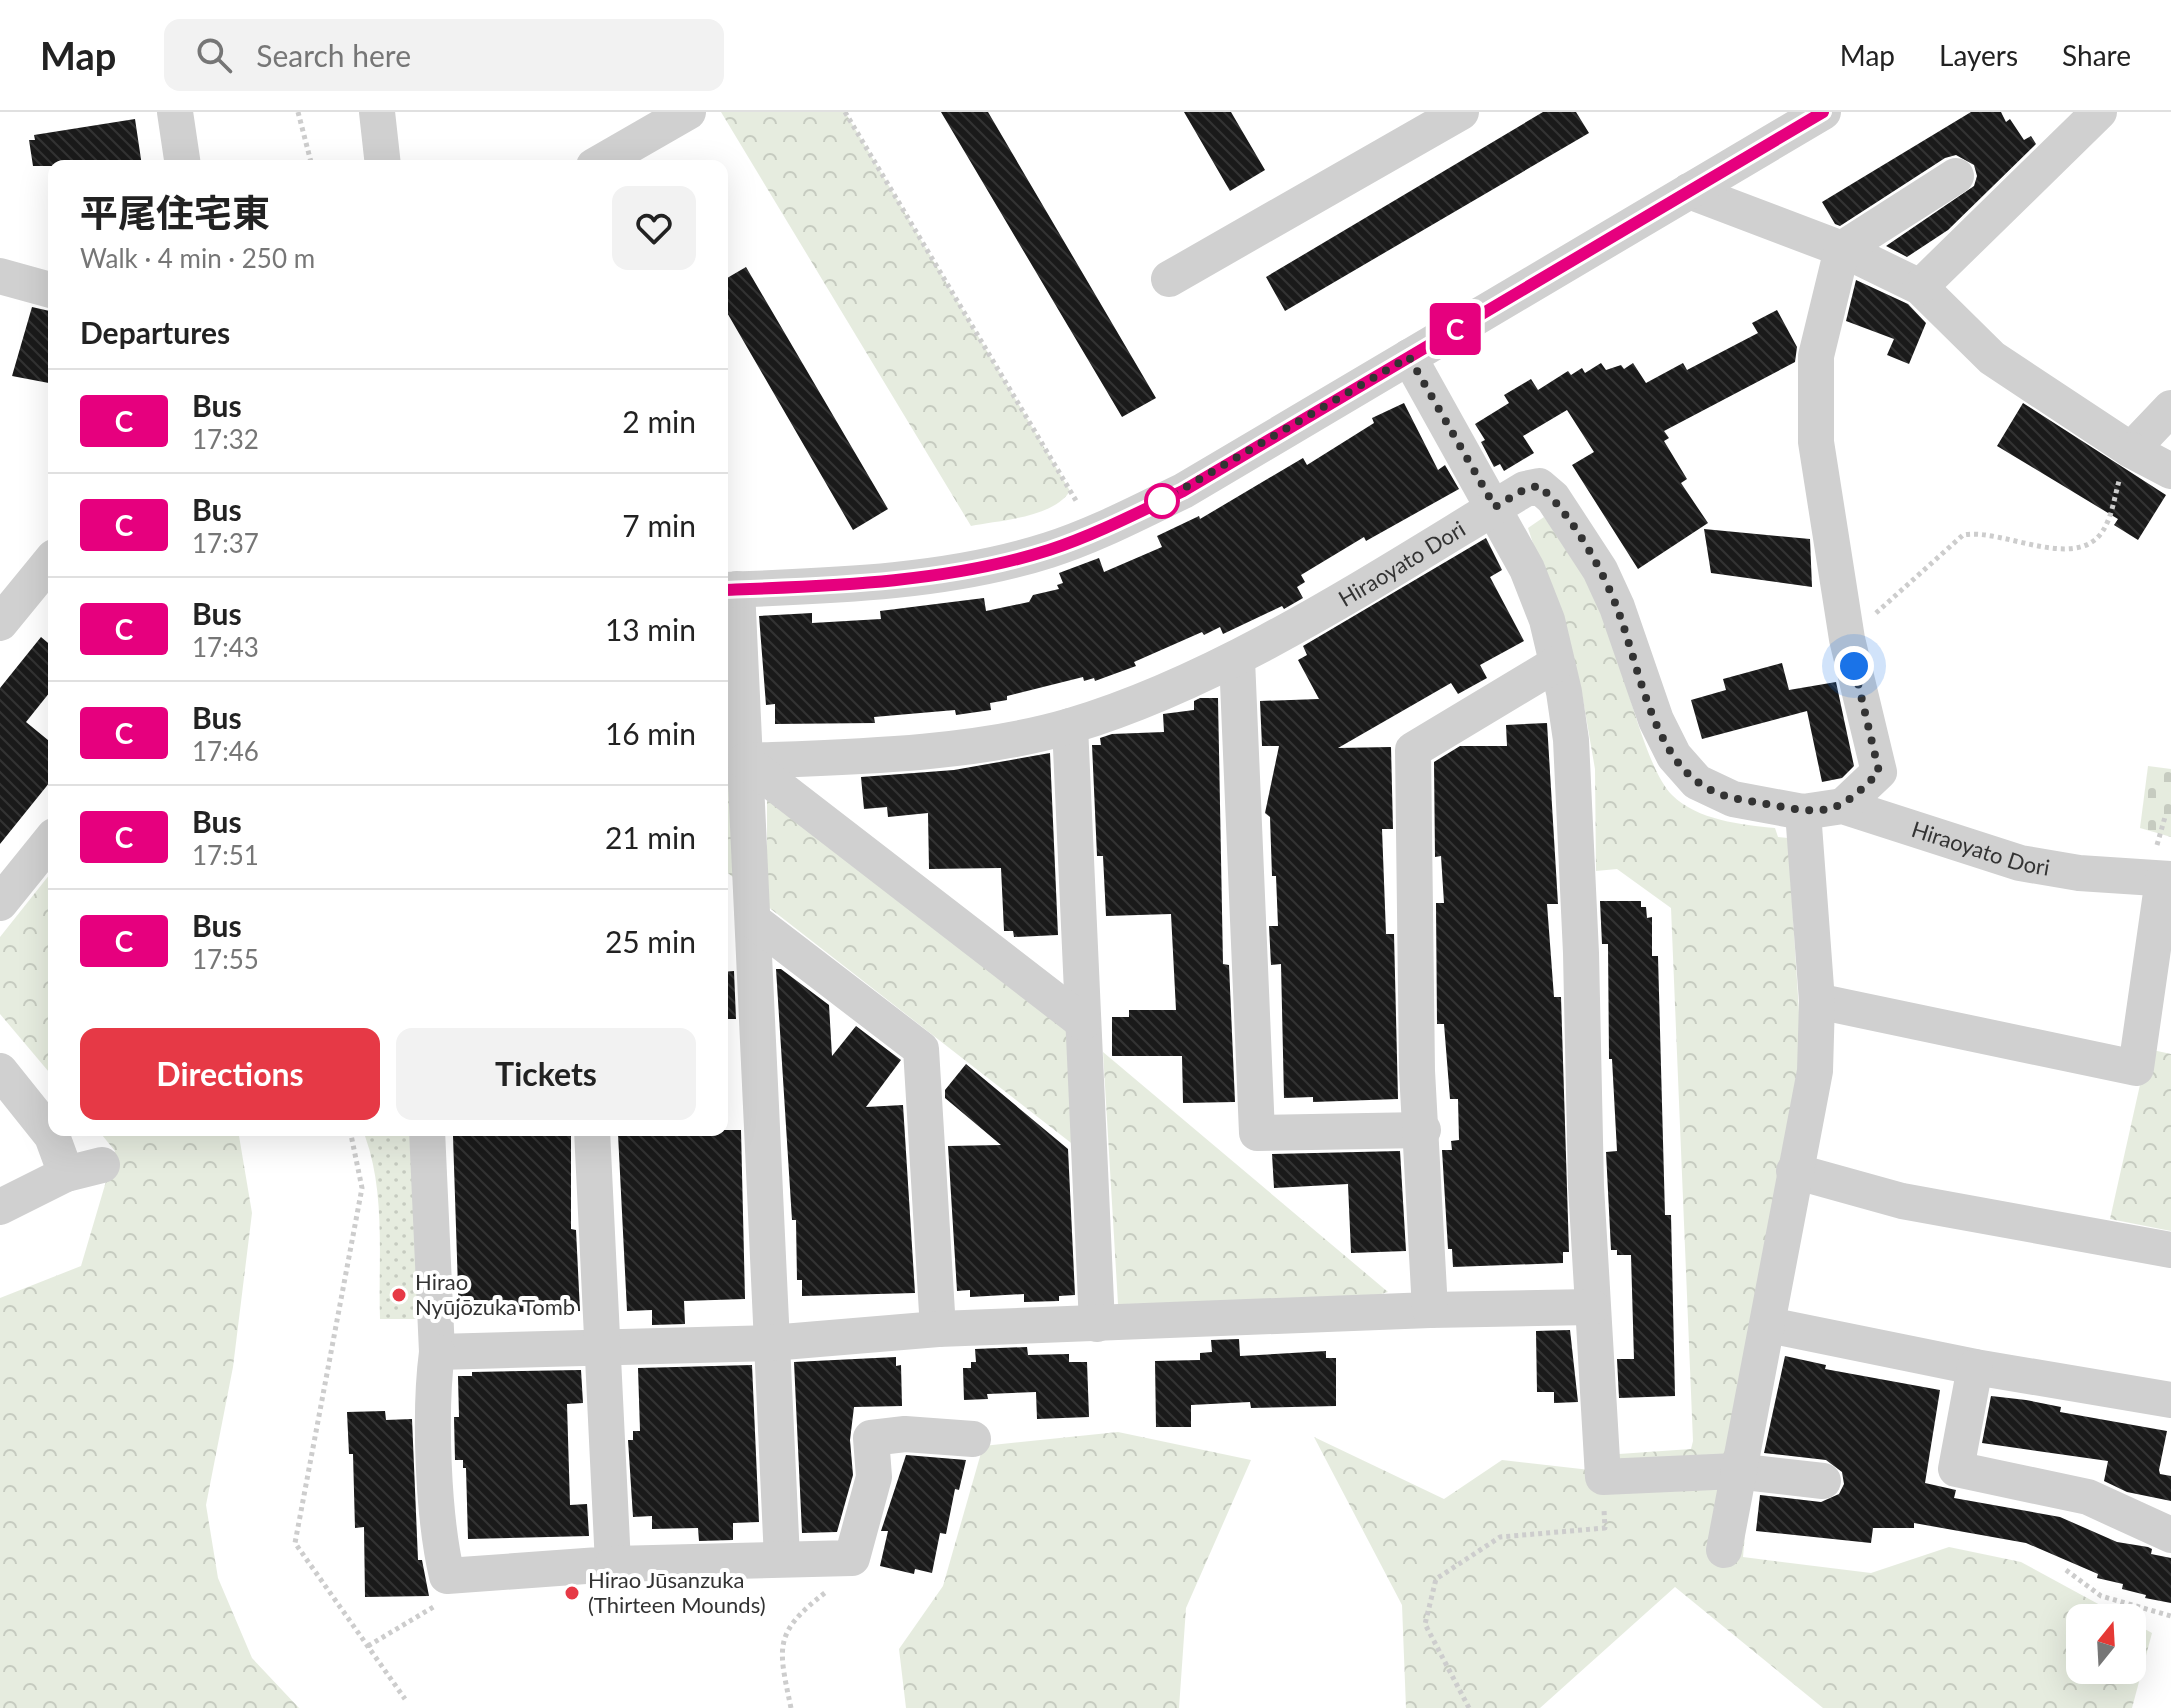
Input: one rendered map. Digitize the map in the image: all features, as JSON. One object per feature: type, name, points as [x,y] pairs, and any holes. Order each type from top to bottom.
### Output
[{"type":"street","points":[[175,112],[182,160]]},
{"type":"street","points":[[377,112],[382,160]]},
{"type":"street","points":[[604,160],[688,112]]},
{"type":"street","points":[[1169,279],[1461,112]]},
{"type":"street","points":[[782,1559],[754,921],[745,761],[730,589],[891,580],[997,564],[1048,551],[1092,534],[1183,491],[1823,112]]},
{"type":"street","points":[[1920,287],[2099,112]]},
{"type":"street","points":[[1843,806],[1879,772],[1847,639],[1816,442],[1816,356],[1842,249],[1956,176]]},
{"type":"street","points":[[1689,191],[1842,249],[1920,287],[1992,358],[2131,450],[2171,471]]},
{"type":"street","points":[[0,276],[48,289]]},
{"type":"street","points":[[1409,357],[1527,569],[1547,620],[1571,740],[1592,1307],[1603,1477],[1736,1471],[1823,1481]]},
{"type":"street","points":[[2131,450],[2171,408]]},
{"type":"street","name":"Hiraoyato Dori","points":[[745,761],[837,757],[992,742],[1070,726],[1237,659],[1525,489],[1539,486],[1553,498],[1600,570],[1617,607],[1656,720],[1674,756],[1697,782],[1733,799],[1803,812],[1843,806],[2020,863],[2079,873],[2167,879]]},
{"type":"street","points":[[0,623],[48,564]]},
{"type":"street","points":[[1237,659],[1257,1133],[1423,1130]]},
{"type":"street","points":[[1430,1310],[1423,1130],[1417,1071],[1413,750],[1556,664]]},
{"type":"street","points":[[1070,726],[1097,1324]]},
{"type":"street","points":[[745,761],[1083,1022]]},
{"type":"street","points":[[1724,1550],[1736,1471],[1769,1325],[1794,1171],[1815,1071],[1817,1001],[1803,812]]},
{"type":"street","points":[[0,903],[48,843]]},
{"type":"street","points":[[1817,1001],[2136,1068],[2167,879]]},
{"type":"street","points":[[754,921],[921,1049],[938,1329]]},
{"type":"street","points":[[0,1071],[48,1131]]},
{"type":"street","points":[[52,1136],[66,1174]]},
{"type":"street","points":[[427,1136],[437,1352],[433,1379],[440,1544],[447,1576],[613,1564],[852,1558],[874,1477],[871,1438],[905,1434],[973,1439]]},
{"type":"street","points":[[592,1136],[613,1564]]},
{"type":"street","points":[[0,1207],[66,1174],[102,1165]]},
{"type":"street","points":[[1794,1171],[1902,1201],[2171,1250]]},
{"type":"street","points":[[437,1352],[771,1343],[938,1329],[1430,1310],[1592,1307]]},
{"type":"street","points":[[1769,1325],[1975,1367],[2171,1400]]},
{"type":"street","points":[[1975,1367],[1956,1469],[2088,1497],[2171,1535]]},
{"type":"path","points":[[298,112],[310,160]]},
{"type":"path","points":[[845,112],[1082,512]]},
{"type":"path","points":[[1847,639],[1963,535],[1980,532],[2042,547],[2074,549],[2098,538],[2107,524],[2131,450]]},
{"type":"path","points":[[351,1136],[362,1188],[295,1543],[405,1699]]},
{"type":"path","points":[[1469,1708],[1425,1624],[1436,1579],[1500,1537],[1605,1528],[1603,1477]]},
{"type":"path","points":[[791,1708],[780,1655],[788,1626],[833,1586],[839,1560]]},
{"type":"path","points":[[2066,1570],[2101,1596],[2171,1616]]},
{"type":"path","points":[[368,1646],[434,1609],[447,1576]]},
{"type":"green space","points":[[721,112],[845,112],[1070,491],[1062,500],[1025,516],[971,526]]},
{"type":"green space","points":[[1544,517],[1581,570],[1600,605],[1641,733],[1661,780],[1672,795],[1707,816],[1775,828],[1778,837],[1788,838],[1803,1075],[1726,1460],[1617,1459],[1619,1454],[1691,1449],[1693,1441],[1671,908],[1617,869],[1596,871],[1595,769],[1582,694],[1528,528]]},
{"type":"green space","points":[[728,739],[735,879],[728,873]]},
{"type":"green space","points":[[2148,766],[2171,769],[2171,837],[2140,828]]},
{"type":"green space","points":[[767,796],[1071,1034],[1075,1146],[767,906]]},
{"type":"green space","points":[[48,877],[48,1071],[0,1014],[0,937]]},
{"type":"green space","points":[[2148,1049],[2171,1054],[2171,1231],[2110,1219]]},
{"type":"green space","points":[[1103,1052],[1388,1292],[1352,1303],[1118,1304]]},
{"type":"green space","points":[[103,1136],[239,1136],[252,1213],[233,1367],[206,1505],[218,1578],[252,1658],[299,1708],[0,1708],[0,1298],[81,1266],[115,1151]]},
{"type":"green space","points":[[365,1136],[417,1136],[419,1319],[380,1319],[380,1226],[376,1181]]},
{"type":"green space","points":[[1118,1432],[1251,1460],[1186,1608],[1179,1708],[906,1708],[899,1649],[943,1586],[983,1446]]},
{"type":"green space","points":[[1314,1437],[1444,1499],[1502,1460],[1749,1488],[1743,1557],[1871,1573],[1949,1547],[2021,1562],[2098,1604],[2066,1604],[2066,1684],[2138,1684],[2132,1708],[1823,1708],[1675,1587],[1540,1708],[1406,1708],[1402,1605]]},
{"type":"green space","points":[[2146,1630],[2152,1633],[2146,1656]]},
{"type":"building","points":[[941,112],[988,112],[1156,398],[1122,417]]},
{"type":"building","points":[[1184,112],[1231,112],[1265,170],[1230,191]]},
{"type":"building","points":[[1543,112],[1576,112],[1589,133],[1285,311],[1266,277]]},
{"type":"building","points":[[1971,112],[2001,112],[2006,122],[2010,119],[2024,140],[2031,136],[2036,144],[1948,230],[1907,257],[1886,246],[1974,186],[1977,176],[1974,165],[1956,155],[1945,158],[1840,226],[1835,224],[1822,202]]},
{"type":"building","points":[[135,119],[141,160],[48,160],[48,166],[33,166],[29,140],[35,140],[34,135]]},
{"type":"building","points":[[746,267],[888,509],[853,530],[728,314],[728,278]]},
{"type":"building","points":[[1856,280],[1908,304],[1926,323],[1909,364],[1887,355],[1894,339],[1846,321]]},
{"type":"building","points":[[32,307],[48,311],[48,383],[12,376]]},
{"type":"building","points":[[1777,310],[1797,347],[1795,362],[1664,431],[1669,438],[1664,441],[1687,479],[1681,483],[1708,523],[1638,569],[1572,465],[1594,452],[1567,410],[1523,436],[1534,453],[1504,471],[1500,464],[1494,467],[1481,442],[1485,440],[1475,424],[1509,403],[1504,395],[1531,379],[1538,390],[1568,371],[1571,375],[1582,368],[1585,373],[1601,363],[1606,370],[1621,365],[1624,369],[1633,363],[1646,383],[1683,363],[1687,370],[1758,333],[1752,323]]},
{"type":"building","points":[[1404,403],[1438,470],[1445,465],[1459,489],[1366,541],[1364,537],[1301,575],[1305,582],[1297,587],[1303,598],[1284,609],[1282,606],[1223,634],[1220,627],[1204,635],[1202,632],[1134,662],[1136,666],[1095,681],[1094,678],[1084,681],[1083,677],[1007,696],[1007,700],[990,703],[991,710],[956,715],[955,710],[874,717],[875,723],[775,724],[775,704],[766,705],[759,616],[812,613],[812,623],[881,619],[880,611],[984,598],[986,611],[1029,602],[1033,595],[1059,589],[1057,585],[1063,583],[1059,573],[1099,558],[1104,572],[1162,547],[1157,536],[1199,516],[1200,519],[1303,458],[1307,465],[1374,423],[1372,418]]},
{"type":"building","points":[[2023,403],[2166,495],[2138,540],[2114,525],[2118,519],[1997,446]]},
{"type":"building","points":[[1704,529],[1810,539],[1812,587],[1711,573]]},
{"type":"building","points":[[1486,538],[1502,570],[1490,577],[1524,641],[1480,665],[1487,678],[1458,694],[1451,683],[1338,748],[1391,747],[1393,829],[1382,829],[1386,934],[1394,934],[1398,1099],[1313,1102],[1313,1097],[1284,1098],[1281,964],[1271,965],[1269,926],[1278,926],[1276,876],[1272,876],[1270,817],[1265,813],[1279,746],[1262,746],[1260,701],[1319,699],[1298,660],[1307,655],[1303,646]]},
{"type":"building","points":[[41,637],[48,643],[48,694],[26,722],[48,740],[48,784],[0,844],[0,688]]},
{"type":"building","points":[[1782,663],[1789,690],[1836,682],[1854,766],[1842,778],[1822,782],[1807,711],[1702,739],[1691,700],[1726,690],[1723,679]]},
{"type":"building","points":[[1218,698],[1223,964],[1229,965],[1235,1102],[1183,1103],[1182,1056],[1112,1056],[1112,1017],[1129,1017],[1129,1010],[1176,1010],[1171,914],[1106,916],[1103,856],[1097,856],[1092,745],[1101,745],[1100,738],[1112,734],[1164,732],[1163,714],[1194,710],[1194,701]]},
{"type":"building","points":[[1547,723],[1558,904],[1547,904],[1554,997],[1561,997],[1569,1252],[1563,1252],[1563,1263],[1453,1267],[1452,1249],[1448,1249],[1442,1150],[1452,1150],[1451,1141],[1459,1140],[1458,1099],[1450,1099],[1444,1024],[1437,1024],[1436,903],[1444,903],[1441,856],[1435,857],[1434,762],[1460,746],[1507,746],[1506,725]]},
{"type":"building","points":[[1050,753],[1058,935],[1014,937],[1013,931],[1004,931],[1001,868],[929,869],[928,813],[888,817],[887,807],[864,809],[861,777],[954,770]]},
{"type":"building","points":[[1600,901],[1641,901],[1641,907],[1646,907],[1647,918],[1652,917],[1652,956],[1658,956],[1665,1215],[1671,1215],[1675,1396],[1619,1398],[1617,1359],[1634,1359],[1631,1255],[1617,1255],[1617,1250],[1611,1250],[1606,1152],[1617,1151],[1612,1059],[1609,1059],[1608,944],[1602,944]]},
{"type":"building","points":[[776,969],[781,969],[829,1005],[832,1056],[856,1026],[901,1060],[866,1107],[903,1105],[915,1293],[802,1296],[802,1280],[797,1280],[796,1220],[792,1220]]},
{"type":"building","points":[[734,971],[736,1019],[728,1019],[728,972]]},
{"type":"building","points":[[966,1064],[1068,1149],[1075,1295],[1059,1296],[1059,1301],[1024,1302],[1024,1294],[970,1297],[970,1290],[957,1291],[948,1146],[1001,1145],[945,1098],[945,1090]]},
{"type":"building","points":[[728,1130],[741,1130],[745,1299],[684,1301],[685,1324],[652,1325],[652,1310],[627,1311],[618,1136],[728,1136]]},
{"type":"building","points":[[453,1136],[571,1136],[571,1229],[576,1230],[580,1311],[510,1312],[510,1316],[459,1318]]},
{"type":"building","points":[[1400,1151],[1406,1251],[1351,1253],[1348,1184],[1274,1188],[1272,1154]]},
{"type":"building","points":[[1570,1330],[1578,1402],[1554,1403],[1554,1392],[1537,1392],[1536,1331]]},
{"type":"building","points":[[1239,1339],[1240,1356],[1326,1351],[1326,1358],[1336,1358],[1336,1406],[1251,1408],[1250,1402],[1191,1405],[1191,1427],[1156,1427],[1155,1361],[1200,1360],[1200,1353],[1212,1352],[1211,1340]]},
{"type":"building","points":[[1027,1347],[1028,1355],[1069,1354],[1069,1362],[1087,1362],[1089,1417],[1037,1419],[1036,1392],[987,1394],[988,1399],[964,1400],[963,1368],[971,1368],[971,1362],[976,1362],[975,1349]]},
{"type":"building","points":[[1785,1356],[1826,1365],[1825,1369],[1940,1390],[1925,1483],[1956,1490],[1954,1498],[2060,1517],[2117,1542],[2148,1547],[2152,1549],[2151,1554],[2171,1558],[2171,1603],[2122,1589],[2123,1584],[2097,1578],[2098,1574],[2026,1543],[1914,1523],[1914,1528],[1873,1528],[1871,1543],[1756,1531],[1760,1495],[1821,1502],[1839,1494],[1844,1484],[1842,1472],[1826,1460],[1764,1453]]},
{"type":"building","points":[[896,1357],[896,1366],[901,1365],[902,1406],[854,1407],[850,1440],[853,1475],[837,1532],[802,1533],[794,1362]]},
{"type":"building","points":[[752,1365],[759,1522],[733,1523],[733,1540],[699,1541],[698,1528],[652,1529],[652,1516],[633,1517],[628,1440],[633,1440],[633,1431],[640,1431],[638,1368]]},
{"type":"building","points":[[581,1370],[583,1403],[567,1404],[570,1505],[587,1504],[589,1536],[468,1539],[466,1468],[463,1468],[463,1460],[455,1460],[454,1417],[459,1417],[458,1376],[472,1376],[472,1372]]},
{"type":"building","points":[[1991,1396],[2026,1400],[2061,1407],[2060,1412],[2167,1431],[2159,1470],[2160,1474],[2171,1476],[2171,1501],[2127,1492],[2104,1481],[2108,1461],[1982,1443]]},
{"type":"building","points":[[385,1411],[386,1420],[412,1419],[418,1560],[422,1560],[429,1596],[365,1597],[364,1527],[355,1528],[353,1454],[349,1454],[347,1412]]},
{"type":"building","points":[[906,1455],[966,1460],[959,1490],[955,1489],[946,1534],[940,1533],[932,1573],[915,1569],[914,1574],[880,1566],[888,1531],[881,1531]]},
{"type":"bus line","name":"C","points":[[728,590],[891,580],[997,564],[1048,551],[1092,534],[1183,491],[1823,112]]},
{"type":"place","name":"Hirao Nyūjōzuka Tomb","points":[[399,1295]]},
{"type":"place","name":"Hirao Jūsanzuka (Thirteen Mounds)","points":[[572,1593]]},
{"type":"route","points":[[1162,501],[1409,357],[1495,507],[1525,489],[1539,486],[1553,498],[1600,570],[1617,607],[1656,720],[1674,756],[1697,782],[1733,799],[1803,812],[1843,806],[1879,772],[1854,666]]}]
